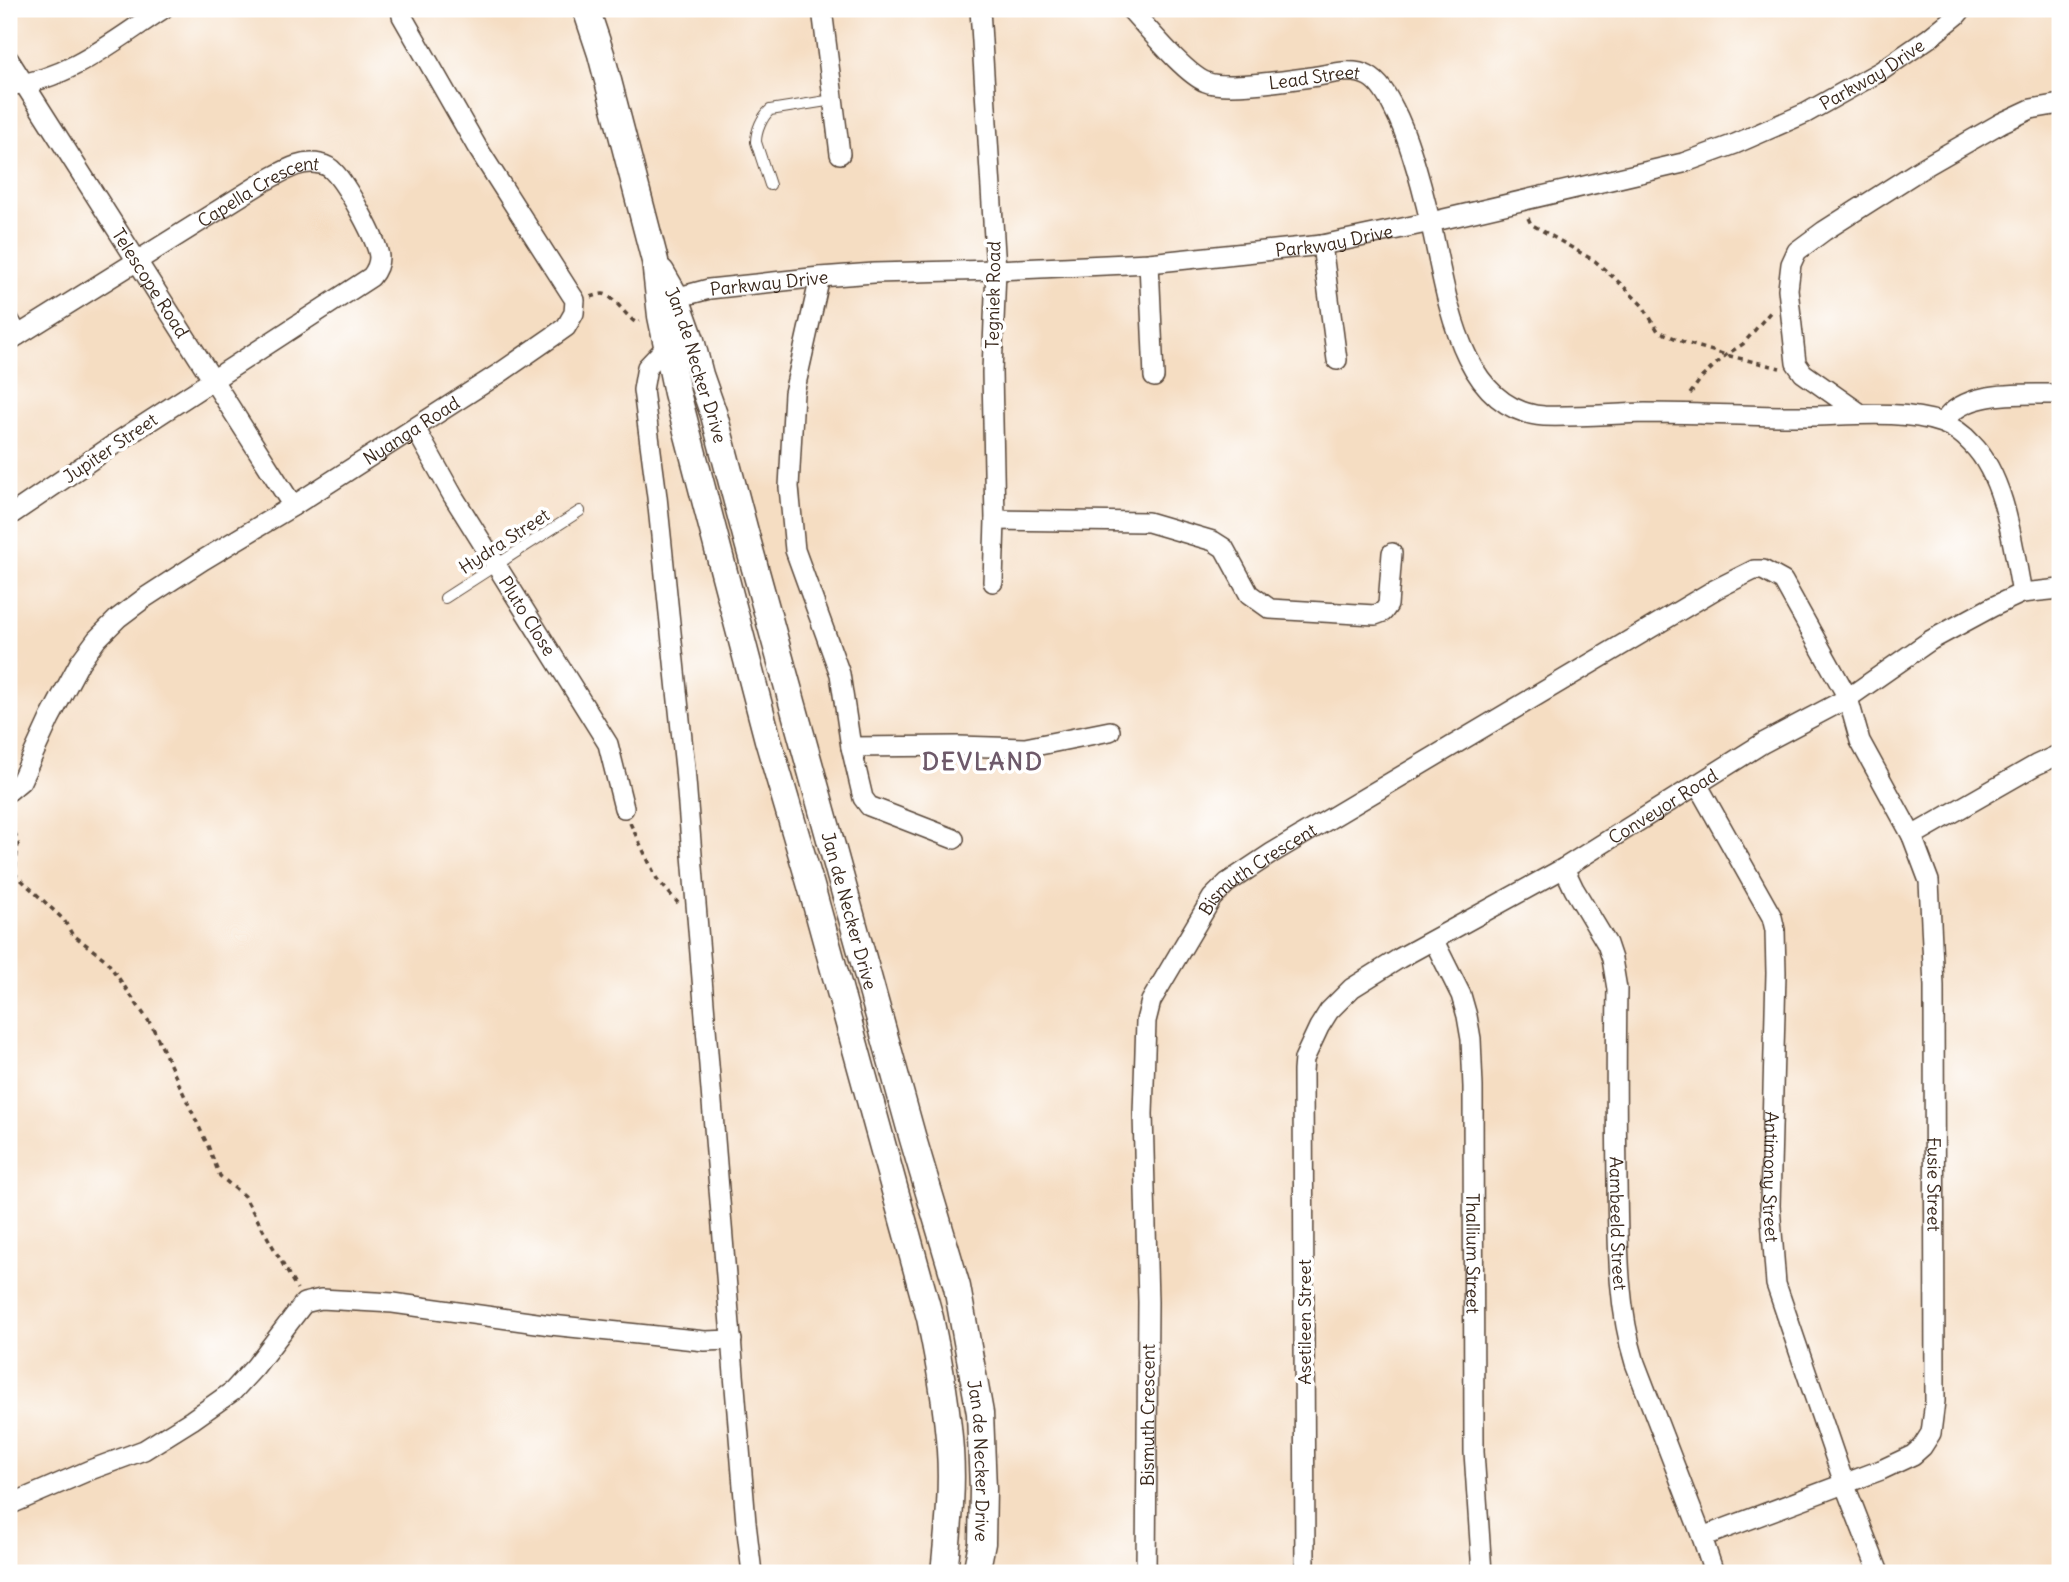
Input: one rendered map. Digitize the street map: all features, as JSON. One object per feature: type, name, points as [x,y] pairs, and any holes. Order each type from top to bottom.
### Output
[{"type":"main road","name":"Jan de Necker Drive","points":[[586,9],[601,54],[655,261],[665,305],[666,347],[677,393],[765,727],[930,1318],[939,1363],[950,1452],[950,1495],[944,1573]]},
{"type":"main road","name":"Jan de Necker Drive","points":[[665,305],[691,340],[714,415],[909,1126],[957,1287],[980,1413],[982,1543],[976,1573]]},
{"type":"street","points":[[16,84],[60,74],[163,9]]},
{"type":"street","points":[[401,9],[402,16],[477,147],[575,300]]},
{"type":"street","points":[[822,9],[840,154]]},
{"type":"street","name":"Tegniek Road","points":[[980,9],[996,270],[992,372],[995,520],[993,582]]},
{"type":"street","name":"Lead Street","points":[[1130,9],[1185,67],[1208,83],[1238,85],[1340,72],[1362,74],[1373,79],[1397,115],[1413,161],[1464,352],[1475,371],[1497,396],[1531,415],[1861,414],[1907,417],[1943,424]]},
{"type":"street","name":"Parkway Drive","points":[[665,305],[709,289],[874,273],[1149,263],[1322,245],[1431,222],[1683,163],[1735,144],[1794,118],[1881,71],[1930,38],[1962,9]]},
{"type":"street","name":"Telescope Road","points":[[9,60],[16,84],[138,262],[293,506]]},
{"type":"street","points":[[1861,414],[1803,373],[1796,363],[1788,289],[1791,264],[1797,251],[1926,166],[2018,114],[2060,104]]},
{"type":"street","name":"Capella Crescent","points":[[138,262],[265,181],[294,167],[312,163],[328,166],[342,184],[376,244],[379,256],[375,272],[212,380]]},
{"type":"street","points":[[1322,245],[1337,360]]},
{"type":"street","points":[[12,332],[138,262]]},
{"type":"street","points":[[1149,263],[1154,377]]},
{"type":"street","points":[[820,277],[794,393],[789,487],[795,550],[840,674],[851,747],[863,798],[869,806],[954,839]]},
{"type":"street","name":"Nyanga Road","points":[[9,791],[21,782],[50,718],[80,662],[97,639],[118,618],[203,560],[293,506],[500,373],[566,327],[574,313],[575,300]]},
{"type":"street","points":[[666,347],[648,367],[643,390],[685,768],[752,1573]]},
{"type":"street","name":"Jupiter Street","points":[[9,516],[212,380]]},
{"type":"street","points":[[2022,593],[1999,492],[1989,469],[1972,443],[1952,427],[1943,424],[1957,409],[1981,398],[2060,394]]},
{"type":"street","name":"Pluto Close","points":[[415,428],[453,496],[608,744],[625,808]]},
{"type":"street","points":[[995,520],[1148,522],[1213,541],[1224,548],[1249,594],[1270,609],[1376,615],[1383,612],[1388,605],[1392,553]]},
{"type":"street","name":"Bismuth Crescent","points":[[1146,1573],[1148,1302],[1143,1114],[1146,1021],[1151,1001],[1212,898],[1227,883],[1282,847],[1716,589],[1754,570],[1763,570],[1783,581],[1848,698]]},
{"type":"street","name":"Conveyor Road","points":[[1303,1071],[1304,1059],[1319,1027],[1329,1011],[1352,988],[1400,958],[1564,868],[1763,743],[1848,698],[1931,640],[2022,593],[2060,589]]},
{"type":"street","name":"Fusie Street","points":[[1702,1537],[1881,1470],[1913,1455],[1926,1442],[1933,1425],[1934,986],[1929,881],[1912,836],[1860,741],[1848,698]]},
{"type":"street","points":[[851,747],[1025,748],[1110,731]]},
{"type":"street","points":[[1912,836],[2060,754]]},
{"type":"street","name":"Antimony Street","points":[[1697,784],[1772,917],[1775,930],[1770,1206],[1776,1284],[1844,1483],[1879,1573]]},
{"type":"street","name":"Aambeeld Street","points":[[1564,868],[1607,944],[1617,989],[1618,1225],[1622,1309],[1627,1336],[1714,1573]]},
{"type":"street","name":"Thallium Street","points":[[1433,941],[1461,995],[1471,1039],[1474,1452],[1482,1573]]},
{"type":"street","name":"Asetileen Street","points":[[1303,1071],[1305,1573]]},
{"type":"street","points":[[9,1505],[144,1450],[192,1420],[233,1391],[304,1303],[321,1299],[393,1303],[551,1325],[705,1341],[732,1340]]},
{"type":"lane","points":[[770,185],[756,142],[765,115],[770,110],[833,100]]},
{"type":"lane","name":"Hydra Street","points":[[445,598],[580,511]]},
{"type":"path","points":[[1518,201],[1531,224],[1595,261],[1623,286],[1643,306],[1658,331],[1726,355],[1803,373]]},
{"type":"path","points":[[1674,413],[1702,377],[1743,344],[1788,289]]},
{"type":"path","points":[[575,300],[609,295],[627,317],[635,322],[665,305]]},
{"type":"path","points":[[625,808],[635,837],[657,879],[674,900],[697,919]]},
{"type":"path","points":[[9,814],[18,843],[15,874],[64,920],[72,934],[106,960],[152,1026],[220,1176],[244,1196],[304,1303]]},
{"type":"district","name":"DEVLAND","points":[[983,761]]}]
